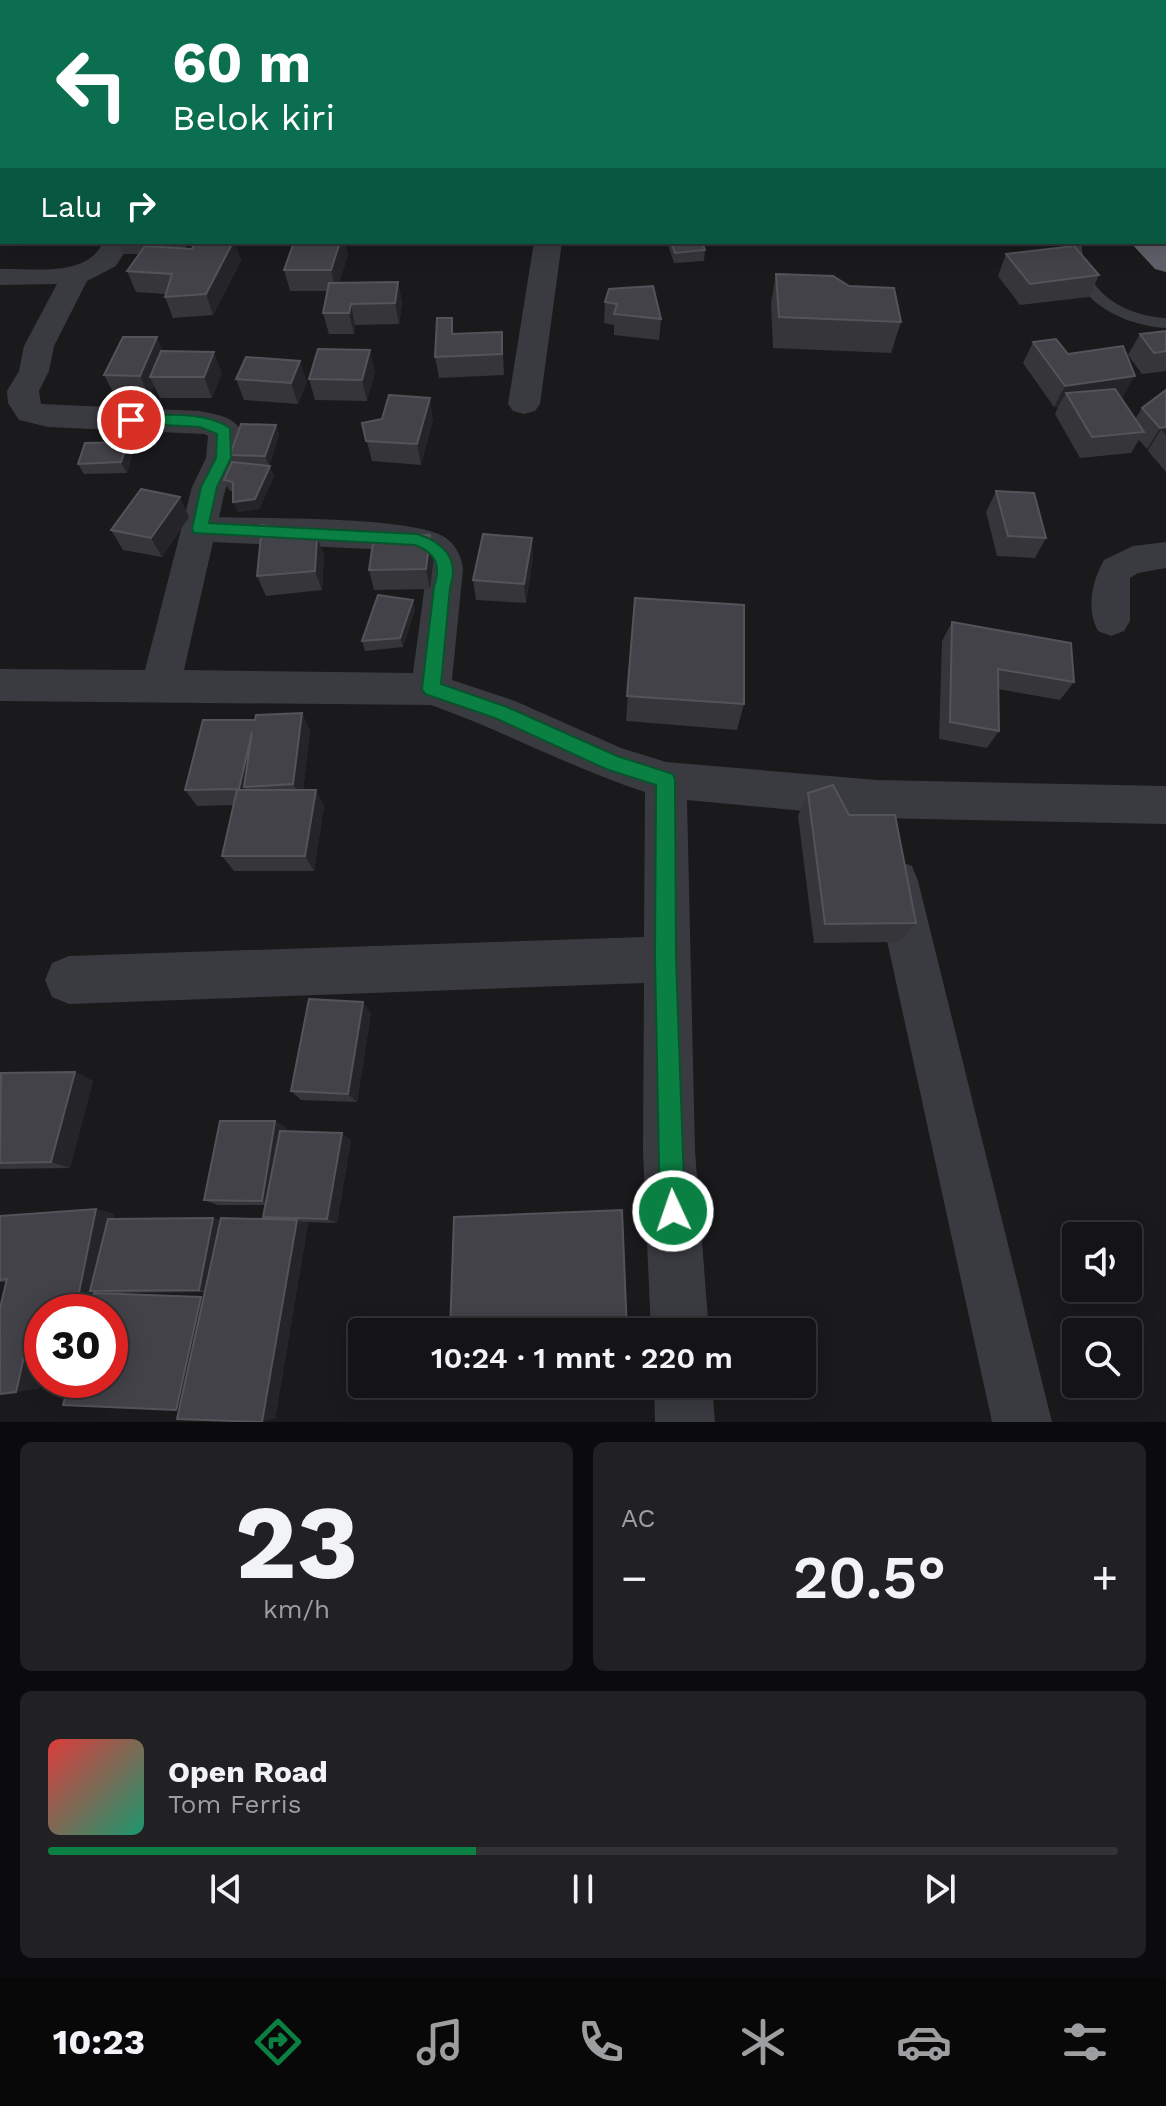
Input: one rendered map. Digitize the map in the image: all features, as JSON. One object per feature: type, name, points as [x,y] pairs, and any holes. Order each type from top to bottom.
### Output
[{"type":"highway","points":[[1147,244],[1166,263]]},
{"type":"street","points":[[0,277],[76,275],[103,265],[113,254],[116,244]]},
{"type":"street","points":[[524,404],[548,244]]},
{"type":"street","points":[[76,275],[39,346],[34,371],[23,391],[24,403],[30,412],[48,416],[200,422],[214,425],[225,432],[223,458],[209,487],[161,686]]},
{"type":"street","points":[[200,529],[401,538],[433,546],[444,560],[447,572],[442,587],[431,689]]},
{"type":"street","points":[[1111,621],[1109,581],[1118,567],[1131,559],[1166,555]]},
{"type":"street","points":[[0,685],[431,689],[501,713],[612,763],[666,780],[877,799],[1166,805]]},
{"type":"street","points":[[666,780],[669,1151],[679,1318]]},
{"type":"street","points":[[877,799],[1022,1422]]},
{"type":"street","points":[[69,980],[666,959]]},
{"type":"street","points":[[684,1398],[685,1422]]},
{"type":"lane","points":[[1075,244],[1073,254],[1077,270],[1108,306],[1152,324],[1166,323]]},
{"type":"building","points":[[194,244],[232,244],[206,294],[165,297],[172,274],[127,271],[145,246],[192,249]]},
{"type":"building","points":[[293,244],[339,244],[331,270],[284,270]]},
{"type":"building","points":[[672,244],[703,244],[705,250],[675,253]]},
{"type":"building","points":[[1074,246],[1099,275],[1030,284],[1006,254]]},
{"type":"building","points":[[776,274],[833,276],[849,286],[894,288],[901,322],[779,317]]},
{"type":"building","points":[[398,282],[395,303],[351,304],[349,313],[323,313],[329,283]]},
{"type":"building","points":[[653,286],[661,319],[614,314],[617,304],[605,302],[609,289]]},
{"type":"building","points":[[437,318],[452,318],[452,334],[502,332],[502,354],[435,357]]},
{"type":"building","points":[[1166,331],[1166,351],[1154,353],[1140,334]]},
{"type":"building","points":[[123,337],[157,337],[140,376],[104,375]]},
{"type":"building","points":[[1056,339],[1068,354],[1123,346],[1135,376],[1065,386],[1033,342]]},
{"type":"building","points":[[318,349],[370,350],[362,380],[309,379]]},
{"type":"building","points":[[161,351],[214,352],[204,377],[150,377]]},
{"type":"building","points":[[246,357],[300,361],[291,383],[236,379]]},
{"type":"building","points":[[1115,389],[1144,432],[1092,437],[1066,393]]},
{"type":"building","points":[[1166,390],[1166,427],[1160,428],[1142,408]]},
{"type":"building","points":[[389,395],[430,398],[417,444],[366,441],[362,423],[382,419]]},
{"type":"building","points":[[241,424],[276,425],[265,456],[230,455]]},
{"type":"building","points":[[128,442],[121,462],[78,464],[85,443]]},
{"type":"building","points":[[232,462],[270,466],[255,499],[233,502],[233,482],[224,480]]},
{"type":"building","points":[[141,489],[180,497],[151,538],[111,530]]},
{"type":"building","points":[[996,491],[1034,493],[1046,538],[1008,536]]},
{"type":"building","points":[[262,525],[317,537],[315,571],[257,576]]},
{"type":"building","points":[[483,534],[532,538],[524,584],[473,580]]},
{"type":"building","points":[[430,535],[426,569],[369,570],[374,536]]},
{"type":"building","points":[[378,595],[413,600],[400,638],[362,641]]},
{"type":"building","points":[[635,598],[744,605],[744,704],[627,696]]},
{"type":"building","points":[[952,622],[1071,643],[1074,682],[998,669],[999,731],[950,722]]},
{"type":"building","points":[[302,713],[293,784],[244,787],[252,732],[239,789],[185,790],[203,720],[255,720],[256,715]]},
{"type":"building","points":[[833,785],[849,815],[895,815],[916,923],[825,924],[808,793]]},
{"type":"building","points":[[237,790],[316,790],[305,856],[222,856]]},
{"type":"building","points":[[309,999],[363,1002],[348,1094],[291,1091]]},
{"type":"building","points":[[75,1072],[51,1162],[0,1163],[1,1073]]},
{"type":"building","points":[[220,1121],[275,1121],[262,1201],[204,1200]]},
{"type":"building","points":[[280,1131],[342,1133],[327,1219],[263,1217]]},
{"type":"building","points":[[96,1209],[79,1294],[24,1294],[24,1357],[16,1392],[0,1394],[0,1308],[7,1279],[0,1280],[0,1216]]},
{"type":"building","points":[[622,1210],[626,1318],[450,1318],[454,1217]]},
{"type":"building","points":[[213,1218],[199,1290],[90,1291],[108,1219]]},
{"type":"building","points":[[221,1218],[297,1220],[262,1422],[177,1419]]},
{"type":"building","points":[[128,1294],[201,1297],[176,1410],[63,1405],[65,1398],[128,1398]]},
{"type":"route","points":[[131,420],[200,422],[214,425],[225,432],[223,458],[209,487],[200,529],[417,540],[433,546],[444,560],[447,572],[442,587],[431,689],[501,713],[612,763],[666,780],[669,1151],[673,1211]]}]
